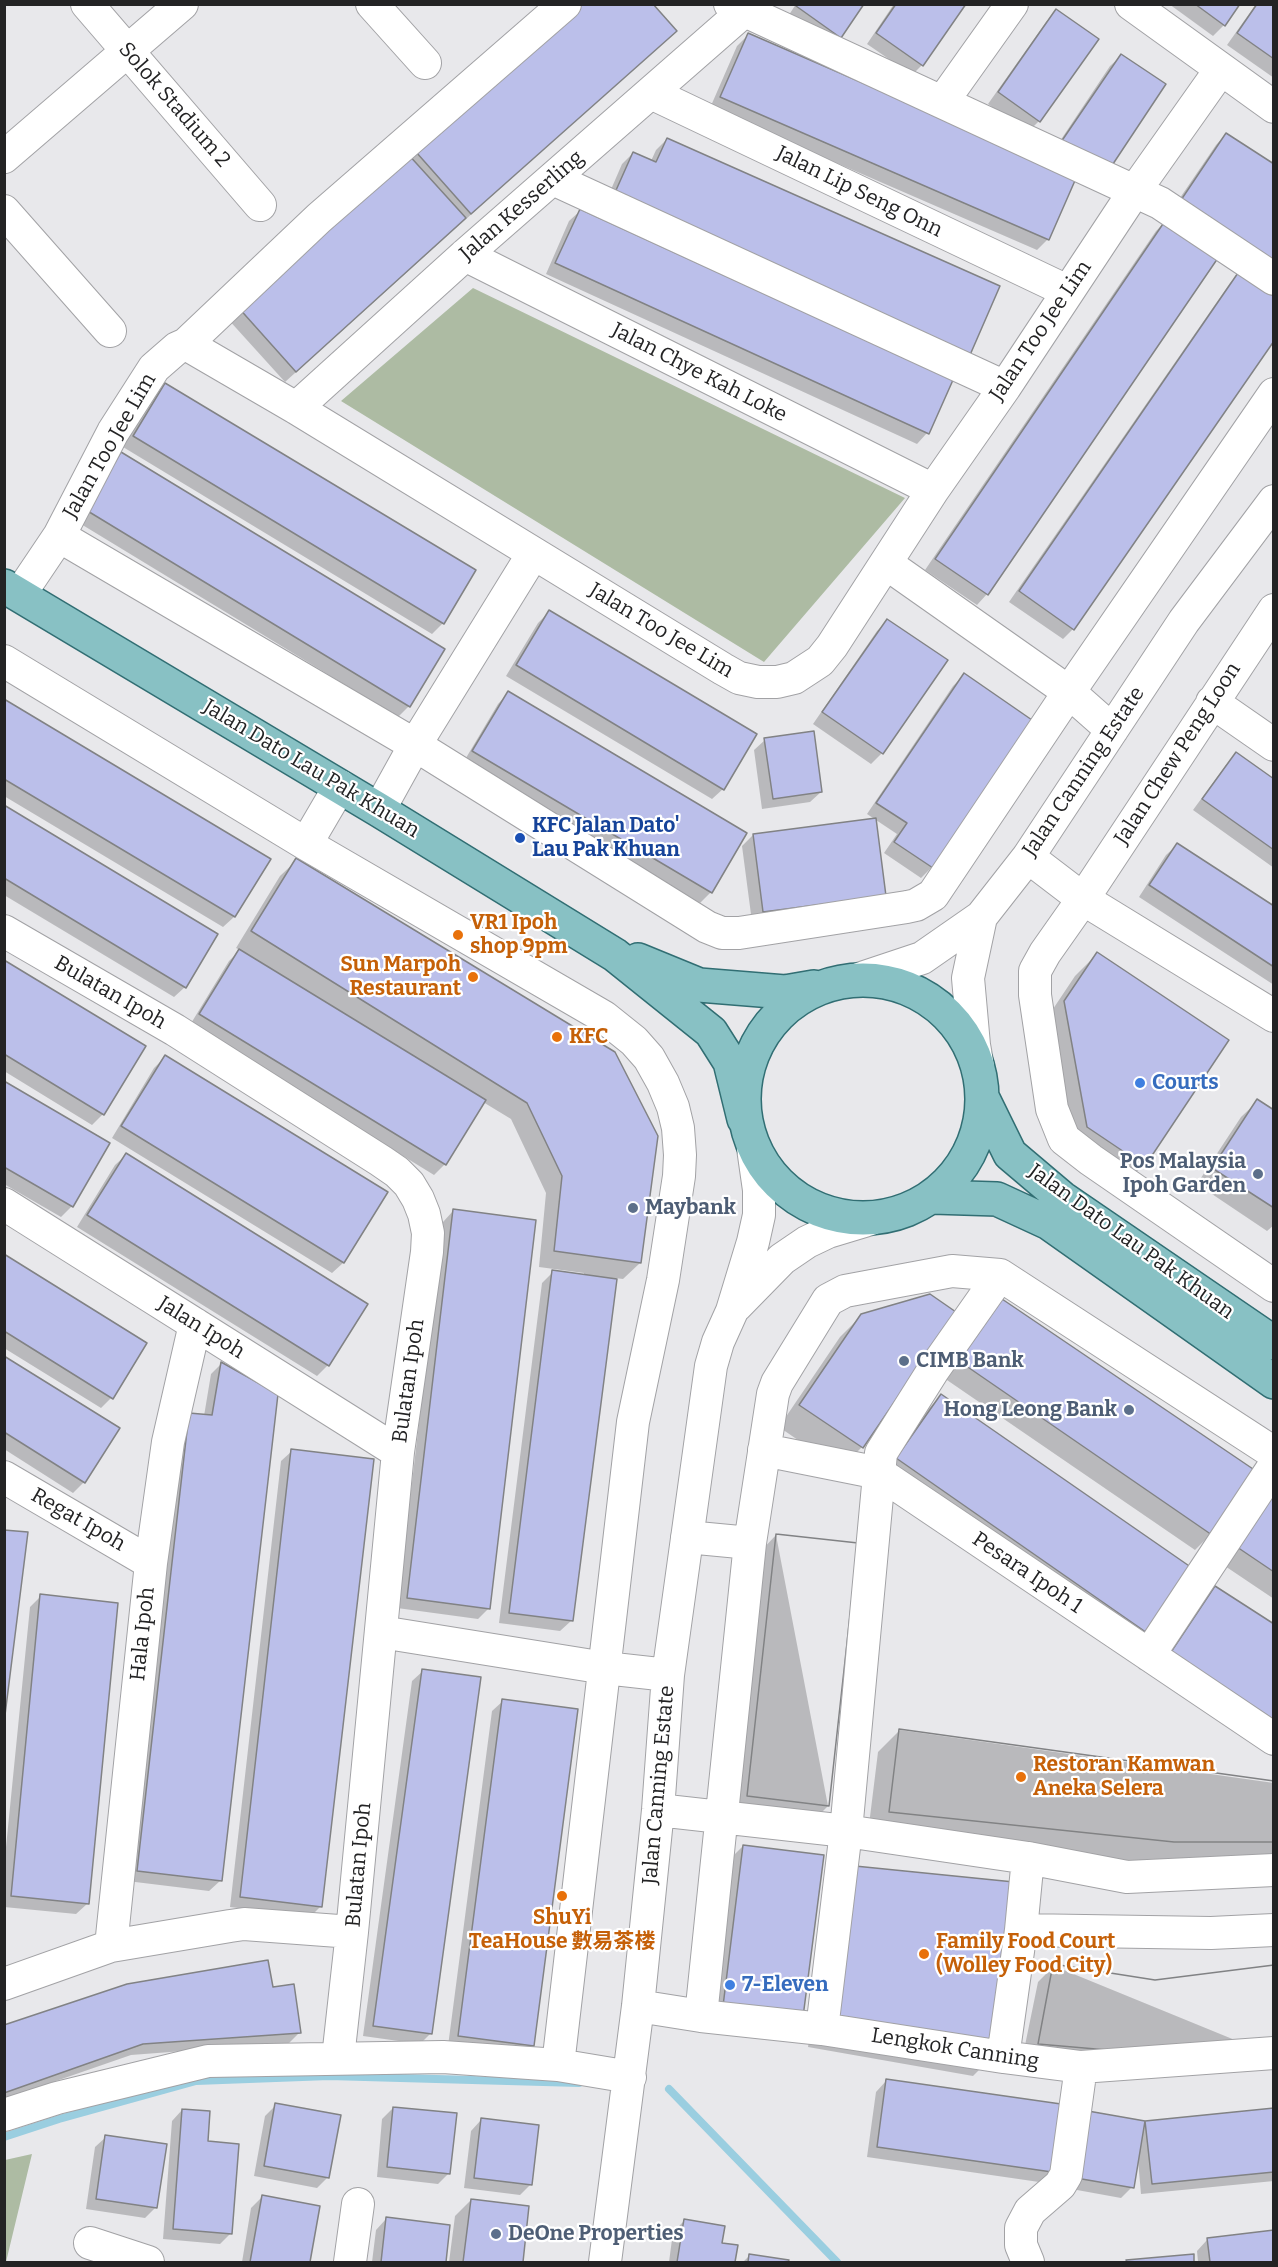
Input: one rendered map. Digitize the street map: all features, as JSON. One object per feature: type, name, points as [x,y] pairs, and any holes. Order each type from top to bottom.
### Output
[{"type":"main road","name":"Jalan Dato Lau Pak Khuan","points":[[12,590],[340,786],[615,955],[711,1032],[730,1062],[749,1133]]},
{"type":"main road","name":"Jalan Dato Lau Pak Khuan","points":[[615,955],[645,961],[699,985],[785,992],[843,982]]},
{"type":"main road","points":[[843,982],[898,985],[934,1002],[961,1031],[978,1067],[983,1099],[977,1137],[960,1170],[933,1197],[903,1212],[871,1219],[834,1215],[801,1201],[773,1178],[749,1133],[743,1085],[752,1051],[770,1022],[796,999],[843,982]]},
{"type":"main road","name":"Jalan Dato Lau Pak Khuan","points":[[983,1099],[1010,1154],[1062,1198],[1271,1337]]},
{"type":"main road","name":"Jalan Dato Lau Pak Khuan","points":[[933,1197],[997,1199],[1049,1223],[1274,1382]]},
{"type":"street","name":"Solok Stadium 2","points":[[87,4],[261,205]]},
{"type":"street","points":[[4,157],[182,4]]},
{"type":"street","points":[[372,4],[425,63]]},
{"type":"street","points":[[186,344],[319,218],[565,4]]},
{"type":"street","points":[[942,101],[1012,4]]},
{"type":"street","points":[[1131,4],[1274,107]]},
{"type":"street","points":[[741,7],[1160,203],[1274,279]]},
{"type":"street","name":"Jalan Kesserling","points":[[296,408],[465,255],[651,93],[741,7]]},
{"type":"street","name":"Jalan Too Jee Lim","points":[[12,590],[58,536],[113,432],[154,368],[177,348],[186,344],[296,408],[739,678],[758,682],[777,682],[794,678],[820,661],[1134,192],[1221,69]]},
{"type":"street","name":"Jalan Lip Seng Onn","points":[[651,93],[1067,291]]},
{"type":"street","points":[[553,179],[1005,387]]},
{"type":"street","points":[[4,211],[110,331]]},
{"type":"street","name":"Jalan Chye Kah Loke","points":[[465,255],[933,490]]},
{"type":"street","points":[[58,536],[415,745],[707,927],[722,933],[739,933],[907,907],[925,901],[939,887],[1069,692],[1274,394]]},
{"type":"street","name":"Jalan Canning Estate","points":[[978,1067],[968,978],[981,917],[1028,857],[1184,621],[1274,501]]},
{"type":"street","points":[[379,810],[415,745],[533,554]]},
{"type":"street","points":[[887,564],[1069,692],[1112,730]]},
{"type":"street","name":"Jalan Chew Peng Loon","points":[[1274,610],[1035,971],[1035,995],[1052,1109],[1064,1139],[1274,1286]]},
{"type":"street","points":[[4,661],[306,844],[604,1017],[634,1041],[649,1058],[673,1107],[679,1137],[679,1176],[663,1280],[633,1422],[558,2066]]},
{"type":"street","points":[[1212,702],[1274,745]]},
{"type":"street","points":[[306,844],[340,786]]},
{"type":"street","points":[[1028,857],[1083,899],[1274,1016]]},
{"type":"street","points":[[843,982],[922,958],[981,917]]},
{"type":"street","name":"Bulatan Ipoh","points":[[4,931],[175,1030],[381,1161],[409,1184],[424,1214],[428,1233],[428,1252],[398,1452],[338,2058]]},
{"type":"street","name":"Jalan Canning Estate","points":[[604,2262],[638,2006],[658,1810],[668,1675],[711,1366],[718,1342],[732,1311],[759,1215],[759,1190],[749,1133]]},
{"type":"street","name":"Jalan Ipoh","points":[[4,1204],[398,1452]]},
{"type":"street","name":"Jalan Canning Estate","points":[[732,1311],[768,1272],[807,1242],[828,1232],[871,1219]]},
{"type":"street","points":[[701,2016],[750,1543],[773,1394],[777,1383],[824,1305],[833,1296],[844,1291],[952,1271],[1000,1275],[1274,1453]]},
{"type":"street","points":[[822,2029],[846,1831],[881,1453],[934,1369],[1000,1275]]},
{"type":"street","name":"Hala Ipoh","points":[[111,1946],[151,1563],[168,1442],[195,1324]]},
{"type":"street","name":"Pesara Ipoh 1","points":[[764,1450],[879,1473],[1274,1739]]},
{"type":"street","points":[[1149,1655],[1274,1466]]},
{"type":"street","name":"Regat Ipoh","points":[[4,1477],[151,1563]]},
{"type":"street","points":[[687,1537],[750,1543]]},
{"type":"street","points":[[381,1632],[605,1668],[668,1675]]},
{"type":"street","points":[[658,1810],[846,1831],[1028,1858],[1128,1877],[1274,1870]]},
{"type":"street","points":[[1003,2057],[1021,1930],[1028,1858]]},
{"type":"street","points":[[4,1984],[111,1946],[244,1924],[352,1932]]},
{"type":"street","points":[[1021,1930],[1211,1933],[1274,1930]]},
{"type":"street","name":"Lengkok Canning","points":[[638,2006],[701,2016],[822,2029],[1081,2067],[1274,2053]]},
{"type":"street","points":[[4,2115],[57,2098],[208,2061],[443,2057],[558,2066],[630,2077]]},
{"type":"street","points":[[1028,2262],[1020,2245],[1021,2228],[1030,2211],[1060,2185],[1066,2175],[1081,2067]]},
{"type":"street","points":[[350,2262],[358,2204]]},
{"type":"street","points":[[90,2242],[148,2262]]},
{"type":"green space","points":[[473,288],[905,498],[764,662],[341,401]]},
{"type":"green space","points":[[32,2154],[6,2262],[5,2262],[5,2160]]},
{"type":"building","points":[[582,4],[653,4],[677,31],[471,214],[416,152]]},
{"type":"building","points":[[797,4],[864,4],[841,38],[796,6]]},
{"type":"building","points":[[896,4],[966,4],[923,66],[876,33]]},
{"type":"building","points":[[1195,4],[1240,4],[1225,26]]},
{"type":"building","points":[[1257,4],[1274,4],[1274,59],[1237,33]]},
{"type":"building","points":[[1056,9],[1099,39],[1040,122],[998,92]]},
{"type":"building","points":[[748,33],[1077,176],[1049,240],[720,97]]},
{"type":"building","points":[[1121,54],[1166,84],[1107,173],[1061,142]]},
{"type":"building","points":[[1226,133],[1274,164],[1274,267],[1179,203]]},
{"type":"building","points":[[667,138],[1000,286],[970,355],[613,197],[633,152],[656,162]]},
{"type":"building","points":[[407,153],[466,218],[296,372],[237,306]]},
{"type":"building","points":[[580,209],[953,380],[929,434],[555,263]]},
{"type":"building","points":[[1167,218],[1220,255],[988,595],[935,559]]},
{"type":"building","points":[[1240,270],[1274,293],[1274,341],[1074,630],[1019,591]]},
{"type":"building","points":[[165,383],[476,570],[444,624],[133,436]]},
{"type":"building","points":[[121,452],[445,649],[410,707],[86,510]]},
{"type":"building","points":[[549,610],[757,734],[724,790],[516,665]]},
{"type":"building","points":[[887,619],[948,660],[883,754],[822,712]]},
{"type":"building","points":[[964,673],[1032,720],[933,868],[894,842],[907,823],[876,803]]},
{"type":"building","points":[[508,691],[747,833],[712,893],[472,751]]},
{"type":"building","points":[[4,699],[271,859],[235,917],[4,779]]},
{"type":"building","points":[[814,731],[822,792],[773,799],[764,738]]},
{"type":"building","points":[[1236,752],[1274,779],[1274,850],[1202,799]]},
{"type":"building","points":[[4,805],[218,934],[186,988],[4,878]]},
{"type":"building","points":[[876,818],[886,896],[763,912],[753,834]]},
{"type":"building","points":[[1177,843],[1274,906],[1274,967],[1149,885]]},
{"type":"building","points":[[296,858],[615,1052],[658,1136],[641,1263],[554,1251],[562,1176],[527,1103],[251,931]]},
{"type":"building","points":[[239,949],[486,1100],[446,1165],[199,1014]]},
{"type":"building","name":"Courts","points":[[1097,952],[1229,1040],[1145,1166],[1087,1127],[1064,1001]]},
{"type":"building","points":[[4,960],[146,1046],[104,1115],[4,1054]]},
{"type":"building","points":[[165,1055],[388,1192],[344,1263],[121,1126]]},
{"type":"building","points":[[4,1081],[110,1143],[73,1207],[4,1167]]},
{"type":"building","points":[[1257,1099],[1274,1110],[1274,1208],[1212,1168]]},
{"type":"building","points":[[126,1153],[368,1304],[329,1366],[87,1215]]},
{"type":"building","points":[[453,1209],[536,1220],[490,1609],[407,1598]]},
{"type":"building","points":[[4,1254],[147,1343],[113,1399],[4,1331]]},
{"type":"building","points":[[552,1270],[617,1279],[573,1621],[509,1613]]},
{"type":"building","points":[[930,1294],[956,1312],[863,1448],[799,1405],[861,1314]]},
{"type":"building","points":[[1002,1299],[1256,1471],[1212,1535],[959,1361]]},
{"type":"building","points":[[4,1356],[120,1428],[85,1483],[4,1432]]},
{"type":"building","points":[[221,1362],[278,1394],[222,1881],[137,1871],[189,1413],[212,1415]]},
{"type":"building","points":[[941,1394],[1195,1570],[1150,1635],[896,1458]]},
{"type":"building","points":[[291,1449],[374,1459],[322,1907],[240,1897]]},
{"type":"building","points":[[1274,1487],[1274,1572],[1234,1545]]},
{"type":"building","points":[[4,1530],[28,1532],[4,1723]]},
{"type":"building","points":[[776,1534],[858,1543],[829,1806],[747,1796]]},
{"type":"building","points":[[776,1534],[858,1543],[829,1806],[747,1796]]},
{"type":"building","points":[[1215,1586],[1274,1624],[1274,1720],[1171,1652]]},
{"type":"building","points":[[40,1594],[118,1603],[89,1904],[11,1896]]},
{"type":"building","points":[[422,1669],[481,1677],[432,2034],[373,2026]]},
{"type":"building","points":[[502,1699],[578,1709],[534,2046],[458,2036]]},
{"type":"building","points":[[899,1729],[1274,1781],[1274,1842],[1174,1842],[889,1812]]},
{"type":"building","points":[[899,1729],[1274,1781],[1274,1842],[1174,1842],[889,1812]]},
{"type":"building","points":[[743,1845],[824,1855],[803,2017],[723,2006]]},
{"type":"building","name":"Family Food Court (Wolley Food City)","points":[[855,1866],[1014,1882],[996,2055],[829,2026]]},
{"type":"building","points":[[268,1960],[273,1987],[294,1984],[301,2033],[143,2044],[4,2093],[4,2025],[127,1984]]},
{"type":"building","points":[[1053,1964],[1155,1980],[1274,1965],[1274,2042],[1154,2054],[1038,2044]]},
{"type":"building","points":[[1053,1964],[1155,1980],[1274,1965],[1274,2042],[1154,2054],[1038,2044]]},
{"type":"building","points":[[886,2079],[1068,2105],[1059,2173],[877,2147]]},
{"type":"building","points":[[275,2103],[341,2115],[329,2178],[264,2166]]},
{"type":"building","points":[[393,2107],[457,2113],[450,2174],[387,2167]]},
{"type":"building","points":[[1274,2108],[1274,2172],[1152,2184],[1145,2121]]},
{"type":"building","points":[[182,2109],[210,2111],[208,2141],[239,2144],[232,2234],[173,2229]]},
{"type":"building","points":[[1088,2111],[1145,2121],[1134,2188],[1076,2178]]},
{"type":"building","points":[[481,2118],[539,2125],[532,2185],[474,2178]]},
{"type":"building","points":[[105,2135],[167,2144],[157,2208],[96,2199]]},
{"type":"building","points":[[262,2195],[320,2206],[310,2262],[250,2262]]},
{"type":"building","name":"DeOne Properties","points":[[471,2199],[529,2206],[523,2262],[463,2262]]},
{"type":"building","points":[[386,2217],[450,2225],[446,2262],[381,2262]]},
{"type":"building","points":[[684,2219],[725,2226],[722,2243],[738,2245],[735,2262],[677,2262]]},
{"type":"building","points":[[1274,2230],[1274,2262],[1210,2262],[1207,2238]]},
{"type":"building","points":[[749,2254],[789,2260],[788,2262],[748,2262]]},
{"type":"building","points":[[1194,2254],[1194,2262],[1127,2262],[1126,2260]]},
{"type":"waterway","points":[[4,2137],[59,2119],[196,2081],[329,2076],[579,2083]]},
{"type":"waterway","points":[[669,2089],[837,2262]]},
{"type":"place","name":"KFC Jalan Dato' Lau Pak Khuan","points":[[520,838]]},
{"type":"place","name":"VR1 Ipoh shop 9pm","points":[[458,935]]},
{"type":"place","name":"Sun Marpoh Restaurant","points":[[473,977]]},
{"type":"place","name":"KFC","points":[[557,1037]]},
{"type":"place","name":"Courts","points":[[1140,1083]]},
{"type":"place","name":"Pos Malaysia Ipoh Garden","points":[[1258,1174]]},
{"type":"place","name":"Maybank","points":[[633,1208]]},
{"type":"place","name":"CIMB Bank","points":[[904,1361]]},
{"type":"place","name":"Hong Leong Bank","points":[[1129,1410]]},
{"type":"place","name":"Restoran Kamwan Aneka Selera","points":[[1021,1777]]},
{"type":"place","name":"ShuYi TeaHouse 數易茶楼","points":[[562,1896]]},
{"type":"place","name":"Family Food Court (Wolley Food City)","points":[[924,1954]]},
{"type":"place","name":"7-Eleven","points":[[730,1985]]},
{"type":"place","name":"DeOne Properties","points":[[496,2234]]}]
